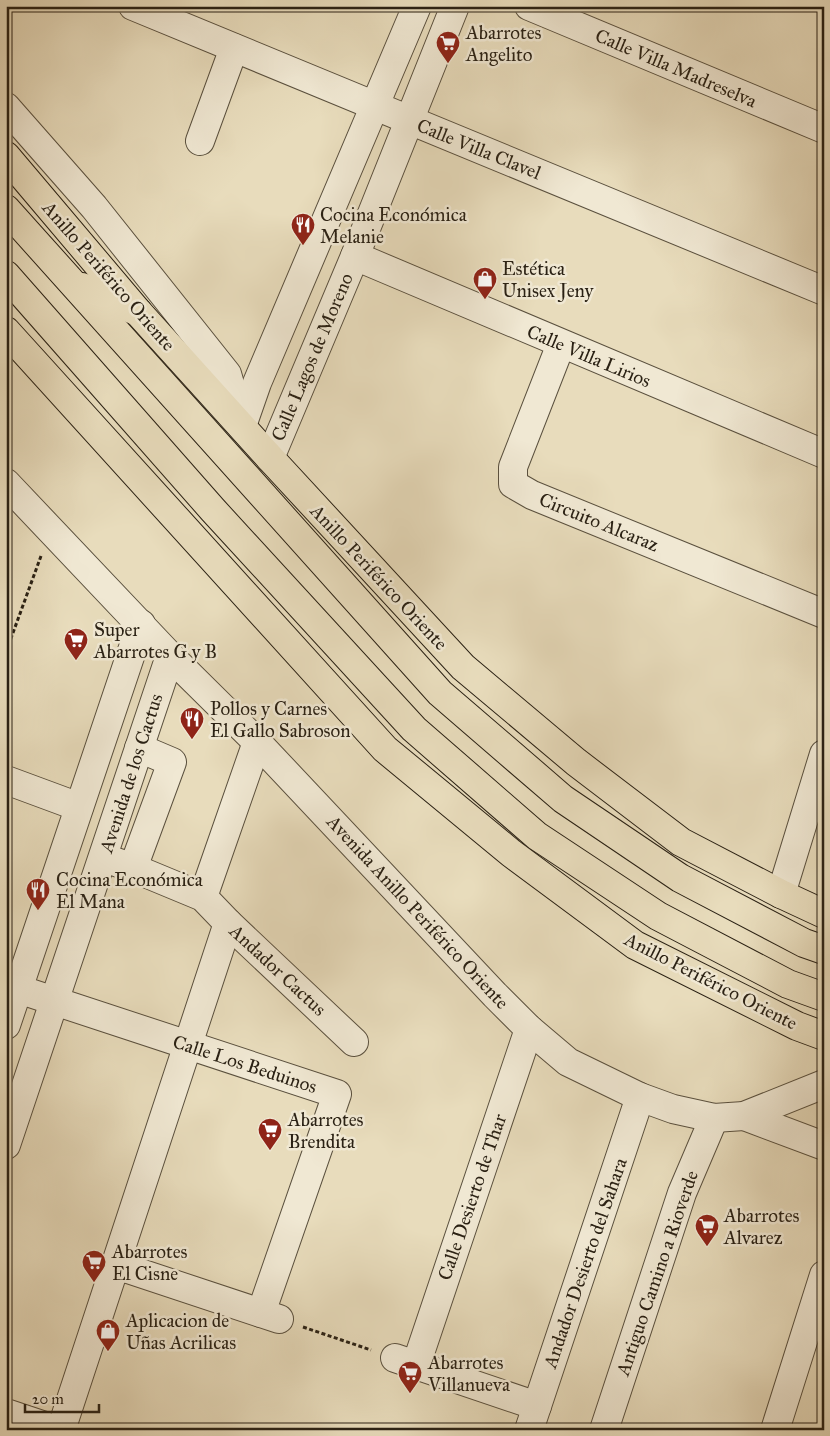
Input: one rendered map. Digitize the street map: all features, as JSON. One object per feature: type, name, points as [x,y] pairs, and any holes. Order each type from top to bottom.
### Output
[{"type":"main road","name":"Anillo Periférico Oriente","points":[[6,156],[138,312],[462,667],[576,762],[681,842],[824,914]]},
{"type":"main road","name":"Anillo Periférico Oriente","points":[[6,209],[440,693],[571,805],[680,878],[814,947]]},
{"type":"main road","name":"Anillo Periférico Oriente","points":[[6,275],[213,510],[414,729],[536,836],[658,916],[788,984],[824,997]]},
{"type":"main road","points":[[73,284],[138,312]]},
{"type":"main road","name":"Anillo Periférico Oriente","points":[[6,331],[385,749],[510,853],[635,945],[797,1026],[824,1036]]},
{"type":"street","name":"Calle Villa Clavel","points":[[133,6],[824,291]]},
{"type":"street","name":"Calle Lagos de Moreno","points":[[242,426],[261,374],[417,6]]},
{"type":"street","name":"Calle Lagos de Moreno","points":[[270,458],[355,256],[455,6]]},
{"type":"street","name":"Calle Villa Madreselva","points":[[528,6],[824,129]]},
{"type":"street","points":[[200,141],[234,48]]},
{"type":"street","points":[[6,107],[94,207],[226,374],[242,426]]},
{"type":"street","name":"Calle Villa Lirios","points":[[355,256],[824,454]]},
{"type":"street","name":"Circuito Alcaraz","points":[[561,344],[513,467],[513,484],[532,495],[824,614]]},
{"type":"street","points":[[6,483],[141,624]]},
{"type":"street","name":"Avenida Anillo Periférico Oriente","points":[[141,624],[170,656],[258,742],[488,988],[530,1029],[568,1062],[640,1097],[673,1109],[714,1118],[744,1116],[824,1084]]},
{"type":"street","name":"Avenida de los Cactus","points":[[6,1025],[141,624]]},
{"type":"street","name":"Avenida de los Cactus","points":[[6,1145],[170,656]]},
{"type":"street","points":[[103,857],[203,897],[258,742]]},
{"type":"street","points":[[133,868],[172,762],[139,748]]},
{"type":"street","points":[[781,894],[824,754]]},
{"type":"street","points":[[6,780],[79,807]]},
{"type":"street","name":"Andador Cactus","points":[[203,897],[354,1042]]},
{"type":"street","points":[[61,1430],[228,923]]},
{"type":"street","name":"Calle Los Beduinos","points":[[18,990],[338,1094],[270,1316]]},
{"type":"street","name":"Calle Desierto de Thar","points":[[405,1362],[530,1029]]},
{"type":"street","name":"Andador Desierto del Sahara","points":[[533,1418],[640,1097]]},
{"type":"street","name":"Avenida Anillo Periférico Oriente","points":[[744,1116],[824,1146]]},
{"type":"street","name":"Antiguo Camino a Rioverde","points":[[604,1430],[682,1193],[714,1118]]},
{"type":"street","points":[[116,1265],[270,1316]]},
{"type":"street","points":[[775,1430],[824,1275]]},
{"type":"street","points":[[405,1362],[533,1418]]},
{"type":"street","points":[[6,1413],[57,1430]]},
{"type":"path","points":[[8,640],[50,529]]},
{"type":"path","points":[[270,1316],[405,1362]]},
{"type":"place","name":"Abarrotes Angelito","points":[[448,64]]},
{"type":"place","name":"Cocina Económica Melanie","points":[[303,246]]},
{"type":"place","name":"Estética Unisex Jeny","points":[[485,300]]},
{"type":"place","name":"Super Abarrotes G y B","points":[[76,661]]},
{"type":"place","name":"Pollos y Carnes El Gallo Sabroson","points":[[192,740]]},
{"type":"place","name":"Cocina Económica El Mana","points":[[38,911]]},
{"type":"place","name":"Abarrotes Brendita","points":[[270,1151]]},
{"type":"place","name":"Abarrotes Alvarez","points":[[707,1247]]},
{"type":"place","name":"Abarrotes El Cisne","points":[[94,1283]]},
{"type":"place","name":"Aplicacion de Uñas Acrilicas","points":[[108,1352]]},
{"type":"place","name":"Abarrotes Villanueva","points":[[410,1394]]}]
